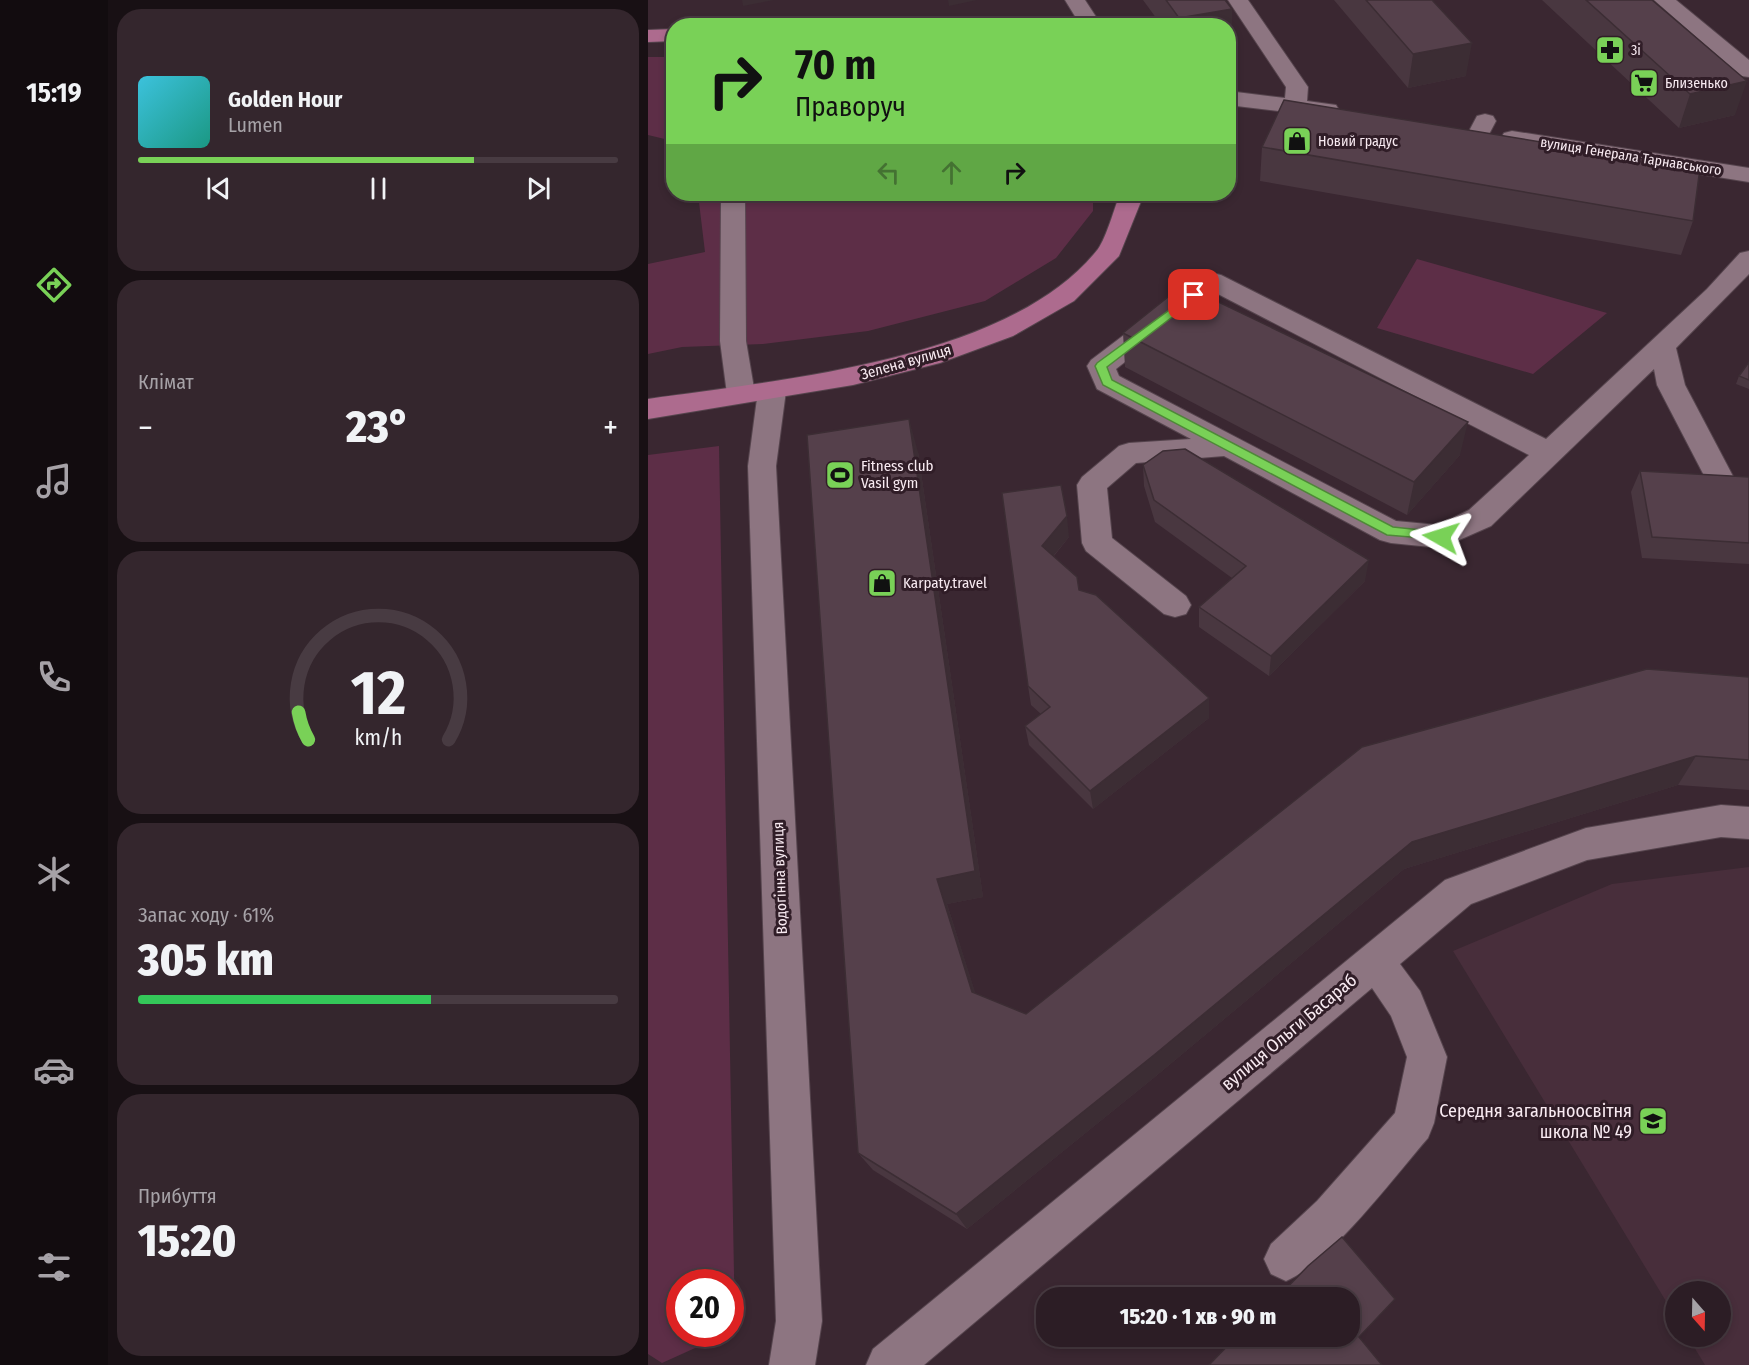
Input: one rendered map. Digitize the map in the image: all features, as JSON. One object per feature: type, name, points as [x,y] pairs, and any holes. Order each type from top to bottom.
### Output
[{"type":"main road","points":[[648,36],[666,35]]},
{"type":"main road","name":"Зелена вулиця","points":[[648,410],[851,378],[937,356],[1022,322],[1076,288],[1111,248],[1130,209],[1131,201]]},
{"type":"street","points":[[1075,0],[1087,18]]},
{"type":"street","points":[[1238,0],[1297,87],[1295,105]]},
{"type":"street","points":[[1664,0],[1748,69]]},
{"type":"street","points":[[1236,99],[1353,113]]},
{"type":"street","name":"вулиця Генерала Тарнавського","points":[[1456,129],[1482,127],[1749,175]]},
{"type":"street","points":[[733,201],[733,341],[741,394]]},
{"type":"street","points":[[1549,453],[1212,281],[1101,366],[1107,382],[1391,532],[1441,537],[1480,518],[1549,453],[1716,295],[1749,260]]},
{"type":"street","points":[[1662,346],[1671,385],[1720,480]]},
{"type":"street","name":"Водогінна вулиця","points":[[772,391],[762,466],[799,1321],[792,1365]]},
{"type":"street","points":[[1175,605],[1097,543],[1092,485],[1129,453],[1230,447]]},
{"type":"street","name":"вулиця Ольги Басараб","points":[[889,1365],[1458,892],[1586,844],[1721,821],[1749,823]]},
{"type":"street","points":[[1286,1259],[1332,1216],[1413,1123],[1427,1057],[1406,1004],[1375,960]]},
{"type":"shaded area","points":[[648,57],[666,57],[666,139],[648,135]]},
{"type":"shaded area","points":[[699,201],[1093,201],[1093,211],[1056,258],[985,301],[868,331],[763,344],[682,347],[648,354],[648,264],[705,252]]},
{"type":"shaded area","points":[[1417,259],[1607,313],[1533,374],[1377,328]]},
{"type":"shaded area","points":[[719,446],[734,1269],[666,1269],[666,1347],[697,1347],[662,1363],[648,1354],[648,455]]},
{"type":"shaded area","name":"Середня загальноосвітня школа № 49","points":[[1749,867],[1749,1365],[1705,1365],[1694,1347],[1731,1347],[1731,1281],[1665,1281],[1665,1300],[1453,951],[1612,884]]},
{"type":"building","points":[[1166,0],[1225,0],[1232,9],[1179,18]]},
{"type":"building","points":[[1366,0],[1432,0],[1472,43],[1413,54]]},
{"type":"building","points":[[1586,0],[1652,0],[1747,81],[1690,94]]},
{"type":"building","points":[[1284,100],[1700,168],[1693,221],[1262,147]]},
{"type":"building","points":[[1183,285],[1468,422],[1414,482],[1123,333]]},
{"type":"building","points":[[1749,362],[1749,380],[1739,376]]},
{"type":"building","points":[[909,419],[975,871],[937,879],[972,992],[1026,1014],[1362,747],[1647,669],[1749,677],[1749,760],[1696,756],[1412,842],[1154,1055],[956,1214],[858,1153],[807,435]]},
{"type":"building","points":[[1185,449],[1369,560],[1271,656],[1199,607],[1246,566],[1154,500],[1143,465],[1163,451]]},
{"type":"building","points":[[1640,471],[1749,477],[1749,543],[1652,537]]},
{"type":"building","points":[[1061,485],[1067,516],[1042,546],[1077,577],[1079,590],[1096,595],[1209,698],[1090,791],[1025,726],[1050,707],[1028,686],[1002,493]]},
{"type":"building","points":[[1342,1237],[1395,1299],[1360,1336],[1360,1287],[1288,1287]]},
{"type":"building","points":[[1360,1338],[1382,1365],[1209,1365],[1226,1347],[1360,1347]]},
{"type":"place","name":"3і","points":[[1610,50]]},
{"type":"place","name":"Близенько","points":[[1644,83]]},
{"type":"place","name":"Новий градус","points":[[1297,141]]},
{"type":"place","name":"Fitness club Vasil gym","points":[[840,475]]},
{"type":"place","name":"Karpaty.travel","points":[[882,583]]},
{"type":"place","name":"Середня загальноосвітня школа № 49","points":[[1653,1121]]},
{"type":"route","points":[[1194,295],[1101,366],[1107,382],[1391,532],[1441,537]]}]
